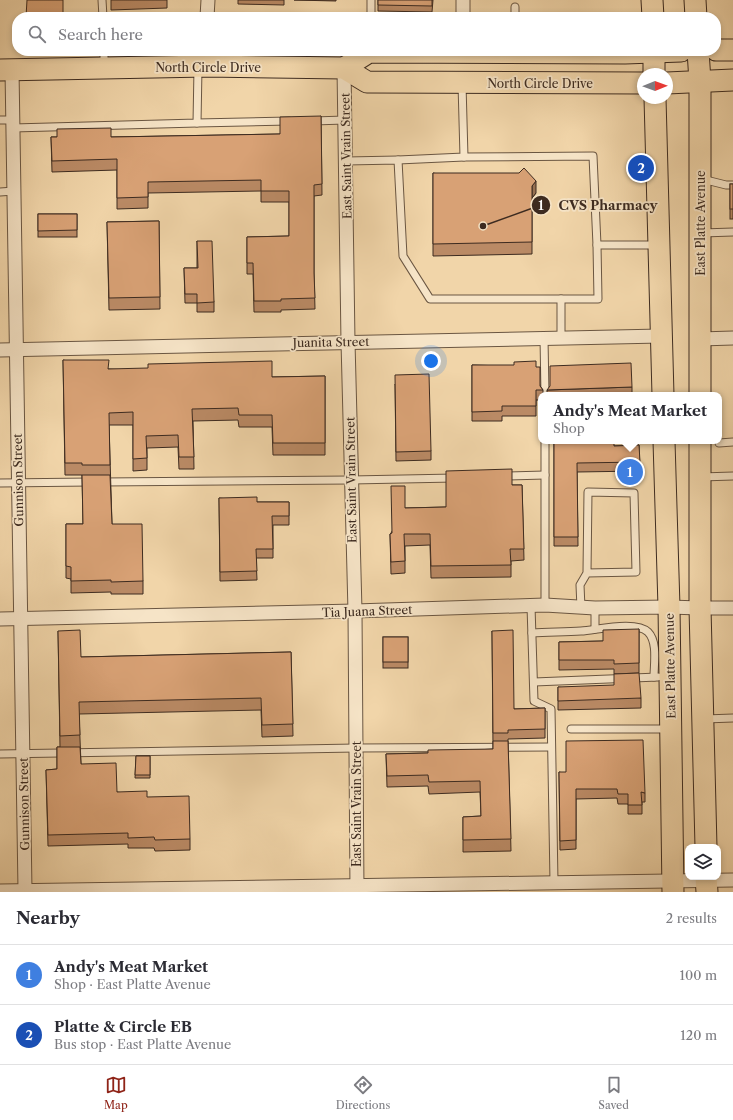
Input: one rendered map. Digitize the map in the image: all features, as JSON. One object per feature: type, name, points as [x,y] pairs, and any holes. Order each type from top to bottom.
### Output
[{"type":"main road","points":[[652,0],[653,12]]},
{"type":"main road","points":[[695,0],[696,12]]},
{"type":"main road","points":[[721,50],[733,50]]},
{"type":"main road","points":[[344,68],[363,56]]},
{"type":"main road","points":[[654,56],[654,68]]},
{"type":"main road","name":"East Platte Avenue","points":[[698,56],[700,81],[700,392]]},
{"type":"main road","name":"North Circle Drive","points":[[6,70],[104,60],[204,61],[344,68],[367,82],[637,83]]},
{"type":"main road","points":[[673,83],[733,80]]},
{"type":"main road","points":[[655,104],[663,392]]},
{"type":"main road","name":"East Platte Avenue","points":[[664,444],[669,607],[662,676],[671,729],[674,887]]},
{"type":"main road","points":[[706,844],[700,608],[700,477],[708,444]]},
{"type":"street","points":[[207,12],[208,0]]},
{"type":"street","points":[[463,0],[463,12]]},
{"type":"street","name":"East Saint Vrain Street","points":[[344,68],[348,342],[355,612],[357,888]]},
{"type":"street","name":"Gunnison Street","points":[[6,70],[13,124],[25,890]]},
{"type":"street","name":"Juanita Street","points":[[0,350],[661,336]]},
{"type":"street","points":[[700,339],[733,338]]},
{"type":"street","name":"Tia Juana Street","points":[[0,620],[355,612],[545,605],[581,608],[733,608]]},
{"type":"street","points":[[0,891],[503,887],[554,882],[674,887],[733,880]]},
{"type":"lane","points":[[102,0],[103,12]]},
{"type":"lane","points":[[370,0],[371,12]]},
{"type":"lane","points":[[515,7],[515,12]]},
{"type":"lane","points":[[197,123],[204,61]]},
{"type":"lane","points":[[462,83],[464,158]]},
{"type":"lane","points":[[0,120],[13,124],[298,121]]},
{"type":"lane","points":[[306,121],[345,120]]},
{"type":"lane","points":[[346,161],[594,156],[598,298],[430,299],[403,256],[398,160]]},
{"type":"lane","points":[[700,178],[726,186],[733,185]]},
{"type":"lane","points":[[0,192],[14,192]]},
{"type":"lane","points":[[700,233],[733,232]]},
{"type":"lane","points":[[597,245],[659,245]]},
{"type":"lane","points":[[561,299],[561,338]]},
{"type":"lane","points":[[544,338],[545,392]]},
{"type":"lane","points":[[722,442],[733,442]]},
{"type":"lane","points":[[545,444],[545,605]]},
{"type":"lane","points":[[499,476],[545,475]]},
{"type":"lane","points":[[700,477],[733,476]]},
{"type":"lane","points":[[0,483],[460,478]]},
{"type":"lane","points":[[581,608],[580,585],[586,573],[588,492],[634,493],[636,572],[586,573]]},
{"type":"lane","points":[[531,606],[534,701],[551,709],[554,882]]},
{"type":"lane","points":[[594,608],[595,629]]},
{"type":"lane","points":[[532,633],[583,631],[626,626],[639,627],[648,632],[654,642],[662,676],[534,682]]},
{"type":"lane","points":[[703,719],[733,718]]},
{"type":"lane","points":[[570,729],[671,729]]},
{"type":"lane","points":[[0,754],[356,748],[551,747]]},
{"type":"building","points":[[27,0],[63,0],[63,12],[26,12]]},
{"type":"building","points":[[378,0],[432,0],[432,6],[378,5]]},
{"type":"building","points":[[321,116],[322,184],[314,185],[315,298],[281,299],[281,301],[254,301],[253,263],[247,263],[247,237],[289,236],[289,191],[261,191],[261,180],[148,182],[148,197],[117,198],[117,159],[52,161],[51,137],[57,137],[57,129],[111,128],[111,137],[280,134],[280,117]]},
{"type":"building","points":[[524,168],[536,181],[532,186],[532,242],[433,244],[433,173],[519,173]]},
{"type":"building","points":[[730,184],[733,184],[733,209],[730,209]]},
{"type":"building","points":[[38,214],[77,214],[77,230],[38,231]]},
{"type":"building","points":[[159,221],[160,297],[109,298],[107,222]]},
{"type":"building","points":[[197,241],[212,241],[214,302],[197,303],[197,294],[185,294],[184,268],[198,268]]},
{"type":"building","points":[[63,360],[109,360],[108,369],[148,368],[148,364],[272,361],[272,377],[325,376],[325,443],[273,443],[272,415],[239,415],[238,408],[192,409],[194,457],[179,457],[178,435],[146,436],[147,458],[133,459],[133,412],[109,413],[110,465],[82,465],[82,463],[65,463]]},
{"type":"building","points":[[536,361],[536,367],[540,367],[540,386],[543,390],[536,390],[536,406],[502,406],[502,411],[472,412],[472,365],[514,365],[514,362]]},
{"type":"building","points":[[631,363],[632,387],[547,390],[550,386],[550,366]]},
{"type":"building","points":[[429,374],[431,451],[396,452],[395,375]]},
{"type":"building","points":[[554,444],[614,444],[614,446],[639,445],[640,462],[577,463],[578,537],[554,537]]},
{"type":"building","points":[[512,469],[512,485],[522,485],[524,549],[510,549],[511,565],[431,566],[430,534],[404,534],[405,561],[391,562],[391,486],[405,486],[405,508],[446,507],[446,471]]},
{"type":"building","points":[[82,475],[110,475],[112,524],[142,524],[143,581],[71,581],[71,567],[66,566],[66,524],[83,524]]},
{"type":"building","points":[[257,497],[257,502],[289,502],[289,516],[272,516],[273,549],[256,549],[257,571],[220,572],[219,498]]},
{"type":"building","points":[[639,629],[639,663],[614,664],[614,660],[559,660],[559,642],[603,641],[603,630]]},
{"type":"building","points":[[80,630],[81,657],[291,652],[293,724],[262,725],[261,698],[79,702],[80,735],[60,736],[58,631]]},
{"type":"building","points":[[513,630],[514,709],[545,708],[545,729],[508,730],[508,733],[493,733],[492,631]]},
{"type":"building","points":[[383,637],[408,637],[408,662],[383,662]]},
{"type":"building","points":[[639,673],[641,698],[558,701],[558,687],[614,685],[614,674]]},
{"type":"building","points":[[643,740],[645,793],[641,792],[642,805],[628,805],[628,794],[618,794],[617,789],[576,789],[576,840],[560,841],[559,772],[566,772],[566,741]]},
{"type":"building","points":[[493,741],[508,741],[511,839],[463,840],[463,817],[481,816],[480,781],[429,782],[428,775],[387,776],[386,754],[428,753],[428,750],[493,749]]},
{"type":"building","points":[[57,747],[80,747],[81,764],[116,763],[117,792],[147,791],[147,797],[189,796],[190,839],[155,840],[154,837],[128,838],[128,833],[48,835],[46,770],[57,769]]},
{"type":"building","points":[[136,756],[150,756],[150,775],[135,775]]},
{"type":"place","name":"Platte & Circle EB","points":[[641,168]]},
{"type":"place","name":"CVS Pharmacy","points":[[483,226]]},
{"type":"place","name":"Andy's Meat Market","points":[[630,472]]}]
